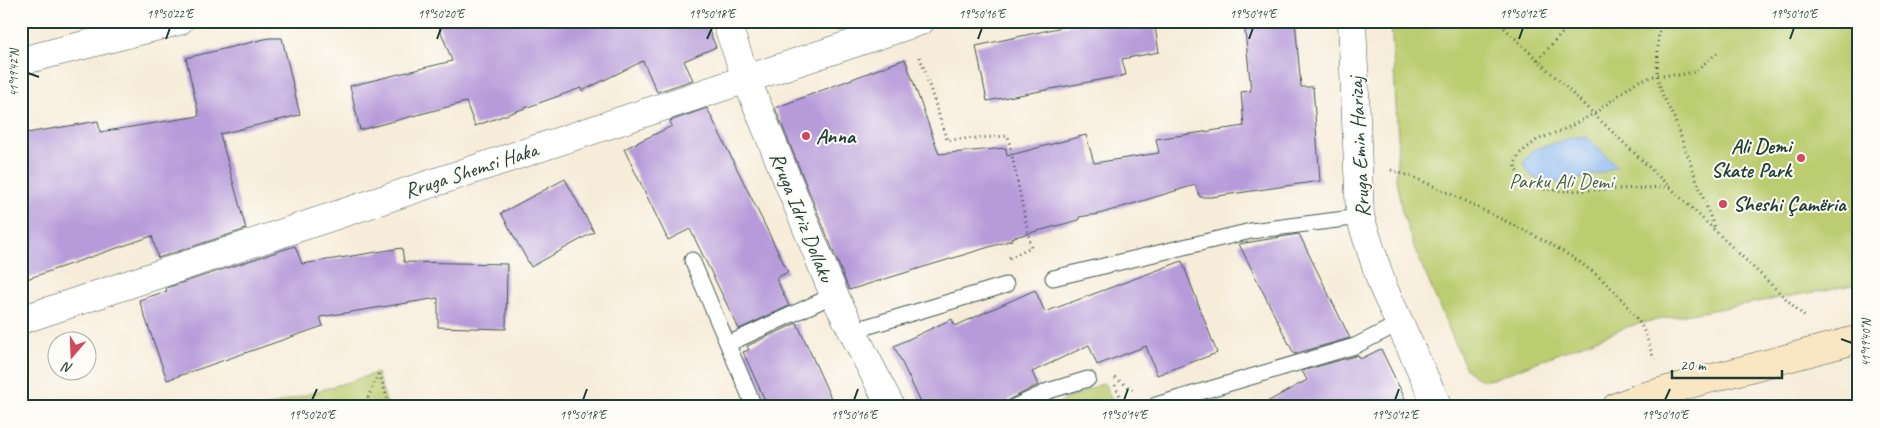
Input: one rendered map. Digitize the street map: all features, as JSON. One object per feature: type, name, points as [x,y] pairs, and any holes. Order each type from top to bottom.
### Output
[{"type":"main road","points":[[1623,405],[1664,390],[1847,342]]},
{"type":"street","points":[[21,60],[179,21]]},
{"type":"street","name":"Rruga Idriz Dollaku","points":[[726,21],[746,78],[834,295],[891,407]]},
{"type":"street","name":"Rruga Emin Harizaj","points":[[1352,21],[1360,217],[1383,287],[1398,324],[1438,407]]},
{"type":"street","name":"Rruga Shemsi Haka","points":[[21,320],[915,23]]},
{"type":"lane","points":[[1053,278],[1251,230],[1360,217]]},
{"type":"lane","points":[[692,260],[753,404]]},
{"type":"lane","points":[[852,331],[1006,285]]},
{"type":"lane","points":[[728,344],[834,295]]},
{"type":"lane","points":[[1156,406],[1355,346],[1398,324]]},
{"type":"lane","points":[[1014,407],[1048,391],[1088,379]]},
{"type":"path","points":[[1498,21],[1715,230],[1847,342]]},
{"type":"path","points":[[1538,60],[1573,21]]},
{"type":"path","points":[[1659,21],[1657,74],[1662,94],[1674,118],[1715,230]]},
{"type":"path","points":[[915,23],[947,140],[1008,136],[1031,248],[1006,259]]},
{"type":"path","points":[[1670,187],[1566,191],[1542,189],[1526,183],[1518,175],[1515,164],[1519,154],[1526,147],[1595,113],[1636,82],[1657,74],[1678,75],[1694,72],[1717,53]]},
{"type":"path","points":[[1358,160],[1420,178],[1446,190],[1537,236],[1591,269],[1616,292],[1643,328],[1664,390]]},
{"type":"path","points":[[364,407],[379,372],[390,407]]},
{"type":"path","points":[[1125,407],[1109,374],[1156,406]]},
{"type":"green space","name":"Parku Ali Demi","points":[[1391,21],[1859,21],[1859,284],[1630,326],[1493,379],[1485,380],[1475,377],[1466,369],[1414,247],[1402,212],[1396,179],[1398,138]]},
{"type":"green space","points":[[377,373],[388,407],[266,407]]},
{"type":"green space","points":[[1104,383],[1115,407],[1062,407],[1060,402]]},
{"type":"water","points":[[1573,137],[1587,137],[1617,166],[1595,175],[1564,182],[1549,182],[1537,179],[1528,172],[1524,161],[1533,150]]},
{"type":"building","points":[[437,21],[705,21],[716,47],[684,61],[693,80],[657,92],[643,61],[582,91],[581,88],[475,126],[466,102],[360,130],[350,86],[452,61]]},
{"type":"building","points":[[1090,21],[1154,21],[1159,52],[1122,59],[1126,75],[987,101],[976,46]]},
{"type":"building","points":[[1244,21],[1295,21],[1301,87],[1313,87],[1320,181],[1211,197],[1200,197],[1195,185],[1099,214],[1079,217],[1079,220],[1011,238],[1012,240],[849,290],[775,108],[905,59],[939,154],[1006,148],[1007,156],[1086,135],[1094,163],[1159,153],[1156,139],[1244,126],[1241,92],[1251,91]]},
{"type":"building","points":[[269,38],[282,38],[300,115],[220,134],[246,229],[158,258],[152,236],[21,281],[21,134],[98,121],[100,132],[199,116],[186,58]]},
{"type":"building","points":[[707,108],[788,272],[776,278],[789,306],[739,329],[690,229],[668,240],[624,149],[672,126],[670,121]]},
{"type":"building","points":[[565,179],[594,232],[531,267],[501,213]]},
{"type":"building","points":[[1299,234],[1350,338],[1294,354],[1239,244]]},
{"type":"building","points":[[295,246],[302,264],[402,248],[404,262],[507,264],[506,329],[438,327],[438,298],[320,317],[323,326],[167,380],[139,300],[167,291],[166,288]]},
{"type":"building","points":[[1182,261],[1217,353],[1157,375],[1146,346],[1097,365],[1089,345],[1032,372],[1038,385],[1010,399],[1005,407],[923,407],[894,346],[952,319],[955,326],[1035,290],[1045,312]]},
{"type":"building","points":[[797,323],[835,407],[768,407],[743,352],[749,350],[747,346]]},
{"type":"building","points":[[1381,349],[1409,407],[1258,407],[1307,380],[1302,371],[1358,355],[1360,359]]},
{"type":"place","name":"Anna","points":[[806,136]]},
{"type":"place","name":"Ali Demi Skate Park","points":[[1801,158]]},
{"type":"place","name":"Sheshi Çamëria","points":[[1723,204]]}]
